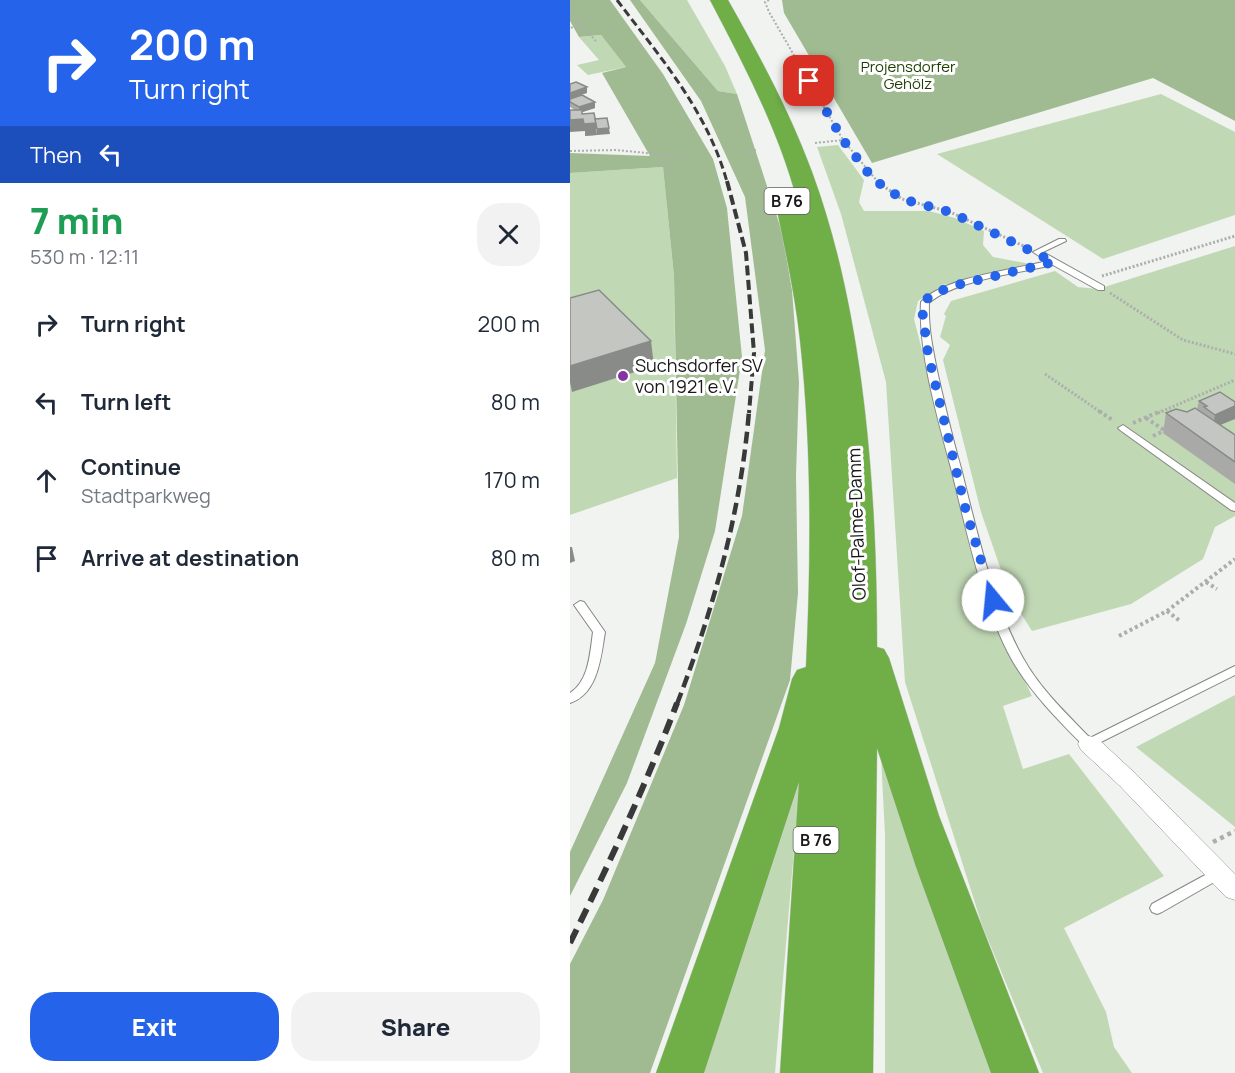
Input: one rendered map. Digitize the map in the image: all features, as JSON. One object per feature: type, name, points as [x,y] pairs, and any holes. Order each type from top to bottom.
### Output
[{"type":"highway","name":"Olof-Palme-Damm","points":[[700,0],[734,59],[764,126],[783,183],[807,282],[844,610],[849,1073]]},
{"type":"highway","name":"Olof-Palme-Damm","points":[[719,0],[753,58],[784,124],[804,180],[832,286],[853,427],[844,610],[804,1073]]},
{"type":"highway","points":[[680,1073],[798,728],[844,610]]},
{"type":"highway","points":[[844,610],[884,709],[916,807],[1016,1073]]},
{"type":"street","points":[[1089,744],[1128,780],[1235,890]]},
{"type":"lane","points":[[1037,252],[1062,241]]},
{"type":"lane","points":[[1037,252],[1101,288]]},
{"type":"lane","points":[[1054,262],[953,286],[937,292],[925,301],[922,318],[928,354],[966,511],[993,600],[1016,657],[1040,694],[1089,744],[1235,670]]},
{"type":"lane","points":[[1123,428],[1235,508]]},
{"type":"lane","points":[[570,699],[584,688],[594,660],[599,632],[580,605]]},
{"type":"lane","points":[[1157,908],[1218,873]]},
{"type":"path","points":[[769,0],[765,2],[769,12],[843,140],[863,170],[897,196],[950,212],[1037,252]]},
{"type":"path","points":[[570,9],[596,41]]},
{"type":"path","points":[[570,28],[581,25]]},
{"type":"path","points":[[815,143],[843,140]]},
{"type":"path","points":[[570,151],[616,150],[656,156],[687,157]]},
{"type":"path","points":[[746,151],[758,150]]},
{"type":"path","points":[[656,156],[670,172]]},
{"type":"path","points":[[1078,275],[1100,276],[1235,236]]},
{"type":"path","points":[[1101,288],[1183,340],[1235,354]]},
{"type":"path","points":[[1045,374],[1123,428],[1235,380]]},
{"type":"path","points":[[1215,388],[1223,393]]},
{"type":"path","points":[[1146,418],[1165,430]]},
{"type":"path","points":[[1141,441],[1171,428]]},
{"type":"path","points":[[1119,636],[1167,610],[1235,559]]},
{"type":"path","points":[[1206,582],[1217,589]]},
{"type":"path","points":[[1167,610],[1180,621]]},
{"type":"green space","points":[[570,0],[610,0],[663,74],[713,159],[727,208],[742,357],[715,531],[686,624],[627,783],[570,896],[570,852],[655,663],[679,537],[674,276],[663,167],[570,173],[570,153],[650,156],[602,73],[626,67],[601,35],[579,37],[570,21]]},
{"type":"green space","points":[[630,0],[640,0],[718,91],[737,94],[782,232],[792,290],[799,382],[796,475],[798,593],[790,680],[650,1073],[570,1073],[570,964],[603,900],[684,705],[742,516],[765,350],[745,197],[701,101]]},
{"type":"green space","points":[[640,0],[687,0],[725,66],[737,94],[718,91]]},
{"type":"green space","name":"Projensdorfer Gehölz","points":[[782,0],[1235,0],[1235,121],[1153,78],[872,163],[784,13]]},
{"type":"green space","points":[[601,35],[626,67],[588,75],[577,65],[599,60],[579,37]]},
{"type":"green space","points":[[1161,94],[1235,132],[1235,215],[1103,259],[937,154]]},
{"type":"green space","points":[[838,145],[864,180],[859,202],[864,211],[929,211],[955,218],[984,231],[983,245],[993,257],[1030,264],[943,285],[918,301],[914,319],[987,602],[1032,696],[1003,706],[1023,769],[1069,754],[1164,876],[1064,928],[1106,1012],[1114,1047],[1132,1073],[1043,1073],[982,925],[905,682],[886,382],[841,214],[817,147]]},
{"type":"green space","name":"Suchsdorfer SV von 1921 e.V.","points":[[663,167],[674,276],[677,478],[570,515],[570,173]]},
{"type":"green space","points":[[1235,246],[1235,516],[1215,527],[1203,559],[1131,604],[1032,631],[1010,596],[981,512],[943,360],[950,345],[940,337],[946,316],[944,314],[951,301],[1055,271],[1078,287],[1098,289]]},
{"type":"green space","points":[[1235,695],[1235,827],[1136,747]]},
{"type":"green space","points":[[880,737],[997,1073],[885,1073],[885,835]]},
{"type":"green space","points":[[800,780],[775,1073],[704,1073]]},
{"type":"building","points":[[576,82],[587,87],[570,93],[570,84]]},
{"type":"building","points":[[582,95],[595,102],[579,107],[570,102],[570,99]]},
{"type":"building","points":[[570,110],[582,110],[582,114],[594,113],[596,123],[584,124],[583,119],[570,120]]},
{"type":"building","points":[[607,118],[609,128],[597,129],[595,119]]},
{"type":"building","points":[[599,290],[651,341],[570,366],[570,298]]},
{"type":"building","points":[[1220,392],[1235,402],[1235,406],[1215,415],[1199,401]]},
{"type":"building","points":[[1195,408],[1235,435],[1235,462],[1166,413],[1176,409],[1187,412]]},
{"type":"railway","points":[[617,0],[666,64],[695,109],[719,156],[727,182]]},
{"type":"railway","points":[[727,181],[746,253],[754,353],[749,413]]},
{"type":"railway","points":[[677,704],[724,560],[739,486],[749,411]]},
{"type":"railway","points":[[570,943],[653,764],[677,703]]},
{"type":"place","name":"Suchsdorfer SV von 1921 e.V.","points":[[623,376]]},
{"type":"route","points":[[809,81],[863,170],[890,192],[902,199],[950,212],[974,222],[1054,262],[953,286],[931,295],[925,301],[922,309],[928,354],[966,511],[993,600]]}]
